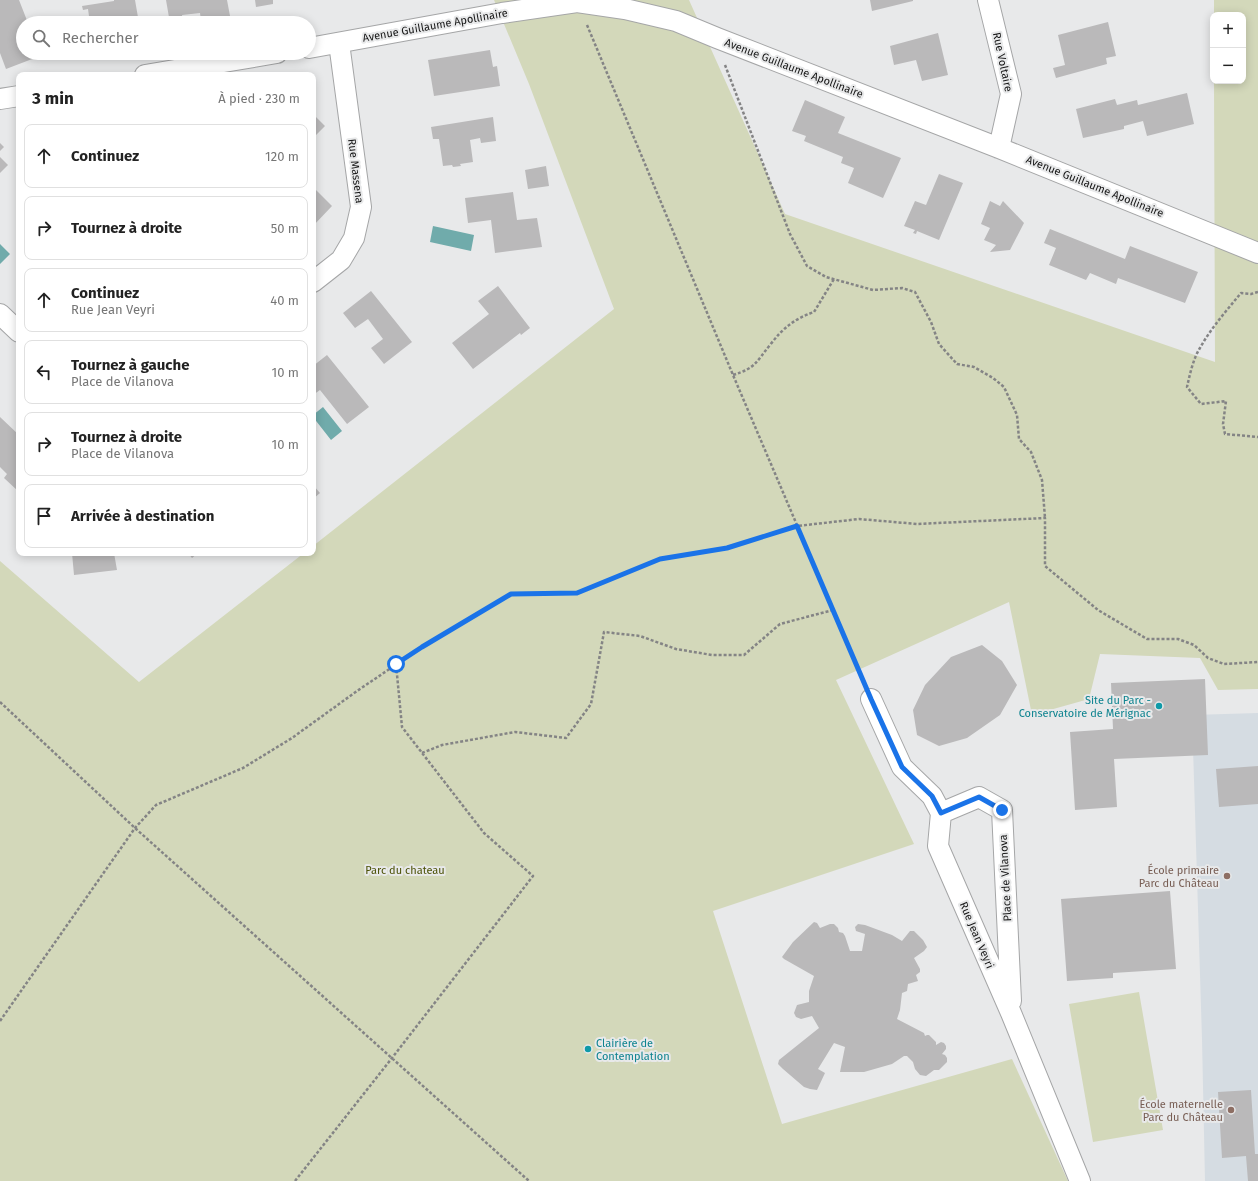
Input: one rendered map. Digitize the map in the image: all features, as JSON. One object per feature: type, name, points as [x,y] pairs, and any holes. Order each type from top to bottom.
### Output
[{"type":"street","name":"Rue Voltaire","points":[[988,0],[1011,94],[998,148]]},
{"type":"street","name":"Avenue Guillaume Apollinaire","points":[[316,47],[502,13],[577,2],[676,21],[1258,252]]},
{"type":"street","name":"Rue Massena","points":[[316,280],[341,260],[354,238],[361,207],[339,43]]},
{"type":"street","points":[[162,72],[235,60]]},
{"type":"street","points":[[0,99],[16,96]]},
{"type":"street","points":[[0,314],[16,329]]},
{"type":"street","points":[[871,699],[902,767],[932,796],[941,813]]},
{"type":"street","name":"Place de Vilanova","points":[[941,813],[979,797],[1002,810],[1011,1013]]},
{"type":"street","name":"Rue Jean Veyri","points":[[941,813],[938,846],[1011,1013],[1080,1181]]},
{"type":"path","points":[[577,2],[733,375],[871,699]]},
{"type":"path","points":[[717,38],[720,52],[790,234],[807,266],[826,277],[873,290],[902,288],[915,292],[928,316],[939,344],[957,364],[974,367],[993,378],[1004,387],[1017,415],[1019,439],[1031,452],[1042,480],[1045,518],[1045,566],[1098,610],[1147,639],[1178,639],[1194,645],[1208,658],[1224,664],[1258,662]]},
{"type":"path","points":[[733,375],[745,372],[757,363],[770,344],[786,327],[800,317],[814,312],[834,279]]},
{"type":"path","points":[[1258,292],[1251,294],[1241,293],[1215,326],[1199,349],[1187,386],[1202,404],[1226,401],[1223,424],[1225,434],[1258,437]]},
{"type":"path","points":[[0,1021],[135,828],[156,805],[243,768],[292,738],[357,691],[422,647],[511,594],[577,593],[660,559],[727,548],[797,526],[859,519],[917,524],[1045,518]]},
{"type":"path","points":[[422,753],[442,745],[515,732],[566,738],[591,704],[604,632],[640,636],[676,649],[712,655],[744,655],[780,624],[833,610]]},
{"type":"path","points":[[296,1181],[533,876],[484,833],[402,727],[396,664]]},
{"type":"path","points":[[0,702],[135,828],[529,1181]]},
{"type":"shaded area","name":"École primaire Parc du Château","points":[[1258,713],[1258,1181],[1205,1181],[1192,715]]},
{"type":"green space","name":"Parc du chateau","points":[[494,0],[689,0],[785,214],[1215,362],[1214,84],[1246,84],[1246,12],[1214,12],[1214,0],[1258,0],[1258,689],[1218,690],[1200,658],[1100,654],[1089,699],[1032,715],[1009,602],[836,680],[914,844],[713,911],[782,1124],[1012,1059],[1068,1181],[0,1181],[0,561],[139,682],[300,556],[316,556],[316,544],[614,309],[529,84]]},
{"type":"green space","points":[[1139,992],[1163,1130],[1093,1142],[1069,1004]]},
{"type":"water","points":[[433,226],[474,235],[471,251],[430,242]]},
{"type":"water","points":[[0,244],[10,254],[0,264]]},
{"type":"water","points":[[323,407],[342,431],[331,440],[316,421],[316,413]]},
{"type":"building","points":[[0,0],[19,0],[25,16],[16,16],[16,60],[30,60],[6,69],[0,53]]},
{"type":"building","points":[[135,0],[138,16],[89,16],[88,9],[83,10],[82,6],[114,1]]},
{"type":"building","points":[[166,0],[227,0],[230,16],[200,16],[200,13],[182,16],[169,16]]},
{"type":"building","points":[[255,0],[273,0],[273,4],[256,7]]},
{"type":"building","points":[[870,0],[913,0],[913,1],[872,11]]},
{"type":"building","points":[[1108,22],[1116,56],[1106,58],[1107,64],[1056,78],[1053,68],[1065,65],[1058,35]]},
{"type":"building","points":[[938,33],[948,75],[922,81],[916,60],[894,65],[890,46]]},
{"type":"building","points":[[490,50],[493,67],[497,66],[500,86],[434,96],[428,60]]},
{"type":"building","points":[[1187,93],[1194,124],[1147,136],[1143,121],[1124,126],[1124,129],[1083,138],[1076,109],[1115,99],[1117,105],[1137,100],[1138,105]]},
{"type":"building","points":[[805,100],[845,117],[838,133],[901,158],[883,198],[848,183],[854,168],[841,163],[843,157],[804,141],[806,136],[792,131]]},
{"type":"building","points":[[316,117],[325,126],[316,135]]},
{"type":"building","points":[[493,117],[496,141],[481,143],[480,138],[470,140],[473,162],[460,164],[461,166],[443,166],[439,139],[433,139],[431,127]]},
{"type":"building","points":[[0,143],[4,147],[0,151]]},
{"type":"building","points":[[0,157],[8,165],[0,173]]},
{"type":"building","points":[[546,166],[549,186],[528,189],[525,170]]},
{"type":"building","points":[[939,174],[963,183],[939,240],[917,231],[916,234],[913,233],[915,230],[904,226],[915,201],[926,205]]},
{"type":"building","points":[[316,190],[332,206],[316,223]]},
{"type":"building","points":[[513,192],[517,220],[537,218],[542,247],[495,253],[491,220],[468,223],[465,198]]},
{"type":"building","points":[[990,201],[1000,206],[1003,201],[1024,223],[1010,250],[990,252],[996,245],[984,240],[990,228],[981,224]]},
{"type":"building","points":[[1050,229],[1125,259],[1130,246],[1198,272],[1185,303],[1118,278],[1116,284],[1090,273],[1086,280],[1049,265],[1056,248],[1044,243]]},
{"type":"building","points":[[498,286],[530,328],[521,335],[520,333],[473,369],[452,343],[489,314],[478,301]]},
{"type":"building","points":[[371,291],[412,342],[384,364],[371,348],[383,339],[368,319],[355,328],[343,313]]},
{"type":"building","points":[[327,355],[369,407],[347,424],[320,390],[316,393],[316,364]]},
{"type":"building","points":[[0,417],[16,432],[16,489],[4,478],[7,474],[0,467]]},
{"type":"building","points":[[316,488],[320,493],[316,496]]},
{"type":"building","points":[[72,556],[115,556],[117,570],[74,575]]},
{"type":"building","points":[[982,645],[1002,661],[1017,685],[1000,715],[967,738],[939,746],[917,735],[913,710],[925,685],[951,657]]},
{"type":"building","name":"Site du Parc - Conservatoire de Mérignac","points":[[1205,679],[1208,755],[1114,759],[1117,807],[1075,810],[1070,732],[1113,729],[1111,683]]},
{"type":"building","points":[[1258,766],[1258,804],[1219,807],[1216,769]]},
{"type":"building","points":[[1170,891],[1176,969],[1113,973],[1113,978],[1067,981],[1061,899]]},
{"type":"building","points":[[814,922],[817,923],[820,928],[834,924],[838,928],[839,932],[843,933],[845,936],[850,951],[862,951],[865,934],[856,931],[855,927],[858,924],[865,925],[892,935],[902,941],[910,931],[914,931],[923,940],[927,947],[914,958],[920,969],[920,972],[916,975],[918,981],[908,984],[907,991],[902,993],[900,1010],[897,1019],[924,1033],[925,1036],[929,1035],[936,1042],[936,1045],[941,1042],[944,1043],[946,1049],[942,1054],[947,1058],[947,1062],[939,1070],[934,1070],[926,1076],[920,1075],[915,1069],[913,1062],[907,1056],[904,1056],[892,1064],[864,1072],[840,1072],[845,1047],[834,1043],[818,1069],[825,1073],[817,1090],[804,1087],[778,1064],[779,1060],[819,1028],[812,1016],[801,1019],[796,1017],[794,1013],[797,1005],[809,1002],[809,991],[814,976],[782,957],[793,942]]},
{"type":"building","points":[[1251,1090],[1255,1154],[1258,1154],[1258,1181],[1248,1181],[1246,1156],[1222,1158],[1218,1092]]},
{"type":"place","name":"Site du Parc - Conservatoire de Mérignac","points":[[1159,706]]},
{"type":"place","name":"École primaire Parc du Château","points":[[1227,876]]},
{"type":"place","name":"Clairière de Contemplation","points":[[588,1049]]},
{"type":"place","name":"École maternelle Parc du Château","points":[[1231,1110]]},
{"type":"route","points":[[396,664],[511,594],[577,593],[660,559],[727,548],[797,526],[871,699],[902,767],[932,796],[941,813],[979,797],[1002,810]]}]
